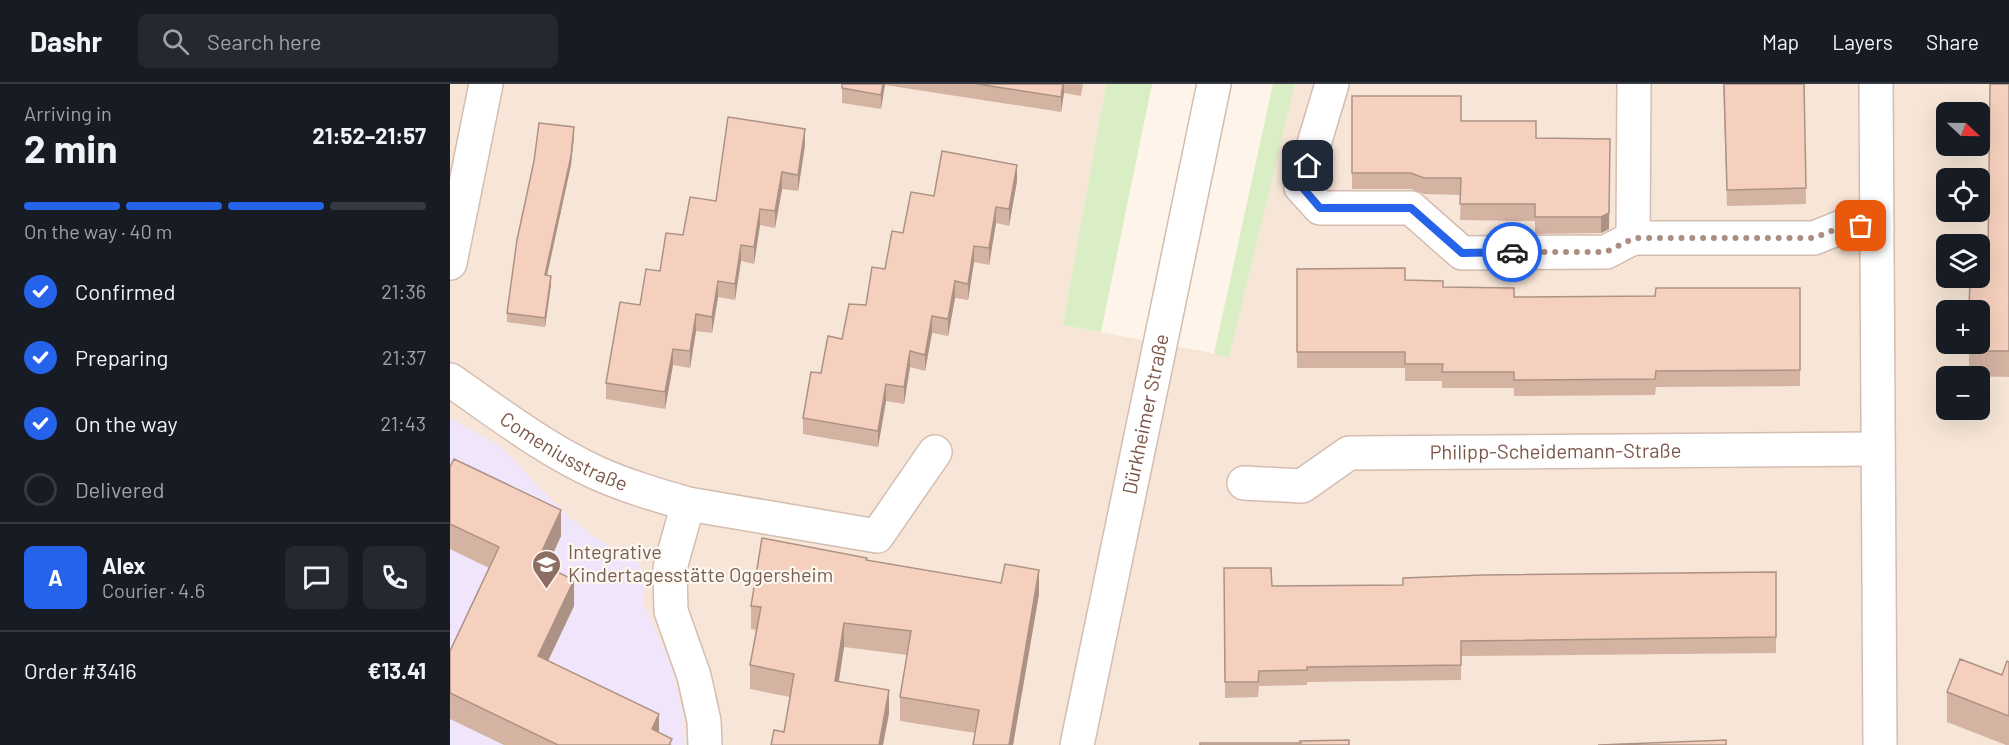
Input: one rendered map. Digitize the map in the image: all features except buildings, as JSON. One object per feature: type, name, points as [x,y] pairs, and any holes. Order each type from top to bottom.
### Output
[{"type":"street","points":[[450,263],[486,84]]},
{"type":"street","name":"Dürkheimer Straße","points":[[1077,745],[1214,84]]},
{"type":"street","points":[[1332,84],[1302,187],[1320,208],[1411,208],[1462,253],[1606,252],[1634,238],[1814,238],[1844,226]]},
{"type":"street","points":[[1634,84],[1634,238]]},
{"type":"street","points":[[1876,84],[1880,745]]},
{"type":"street","points":[[1813,216],[1844,226],[1878,226]]},
{"type":"street","name":"Comeniusstraße","points":[[450,380],[554,450],[597,473],[688,504],[877,536],[935,452]]},
{"type":"street","name":"Philipp-Scheidemann-Straße","points":[[1244,483],[1302,486],[1349,453],[1878,449]]},
{"type":"street","points":[[688,504],[670,568],[671,611],[694,676],[704,721],[705,745]]},
{"type":"shaded area","points":[[450,84],[1106,84],[1063,325],[1228,356],[1295,84],[2009,84],[2009,745],[450,745]]},
{"type":"shaded area","name":"Integrative Kindertagesstätte Oggersheim","points":[[450,418],[500,446],[563,511],[597,539],[636,560],[646,577],[643,602],[672,668],[684,721],[685,745],[450,745]]},
{"type":"green space","points":[[1106,84],[1152,84],[1101,332],[1063,325]]},
{"type":"green space","points":[[1273,84],[1295,84],[1229,357],[1214,354]]},
{"type":"way so far","points":[[1512,252],[1606,252],[1634,238],[1814,238],[1844,226],[1861,226]]},
{"type":"place","name":"Integrative Kindertagesstätte Oggersheim","points":[[547,590]]},
{"type":"route","points":[[1308,166],[1302,187],[1320,208],[1411,208],[1462,253],[1512,252]]}]
